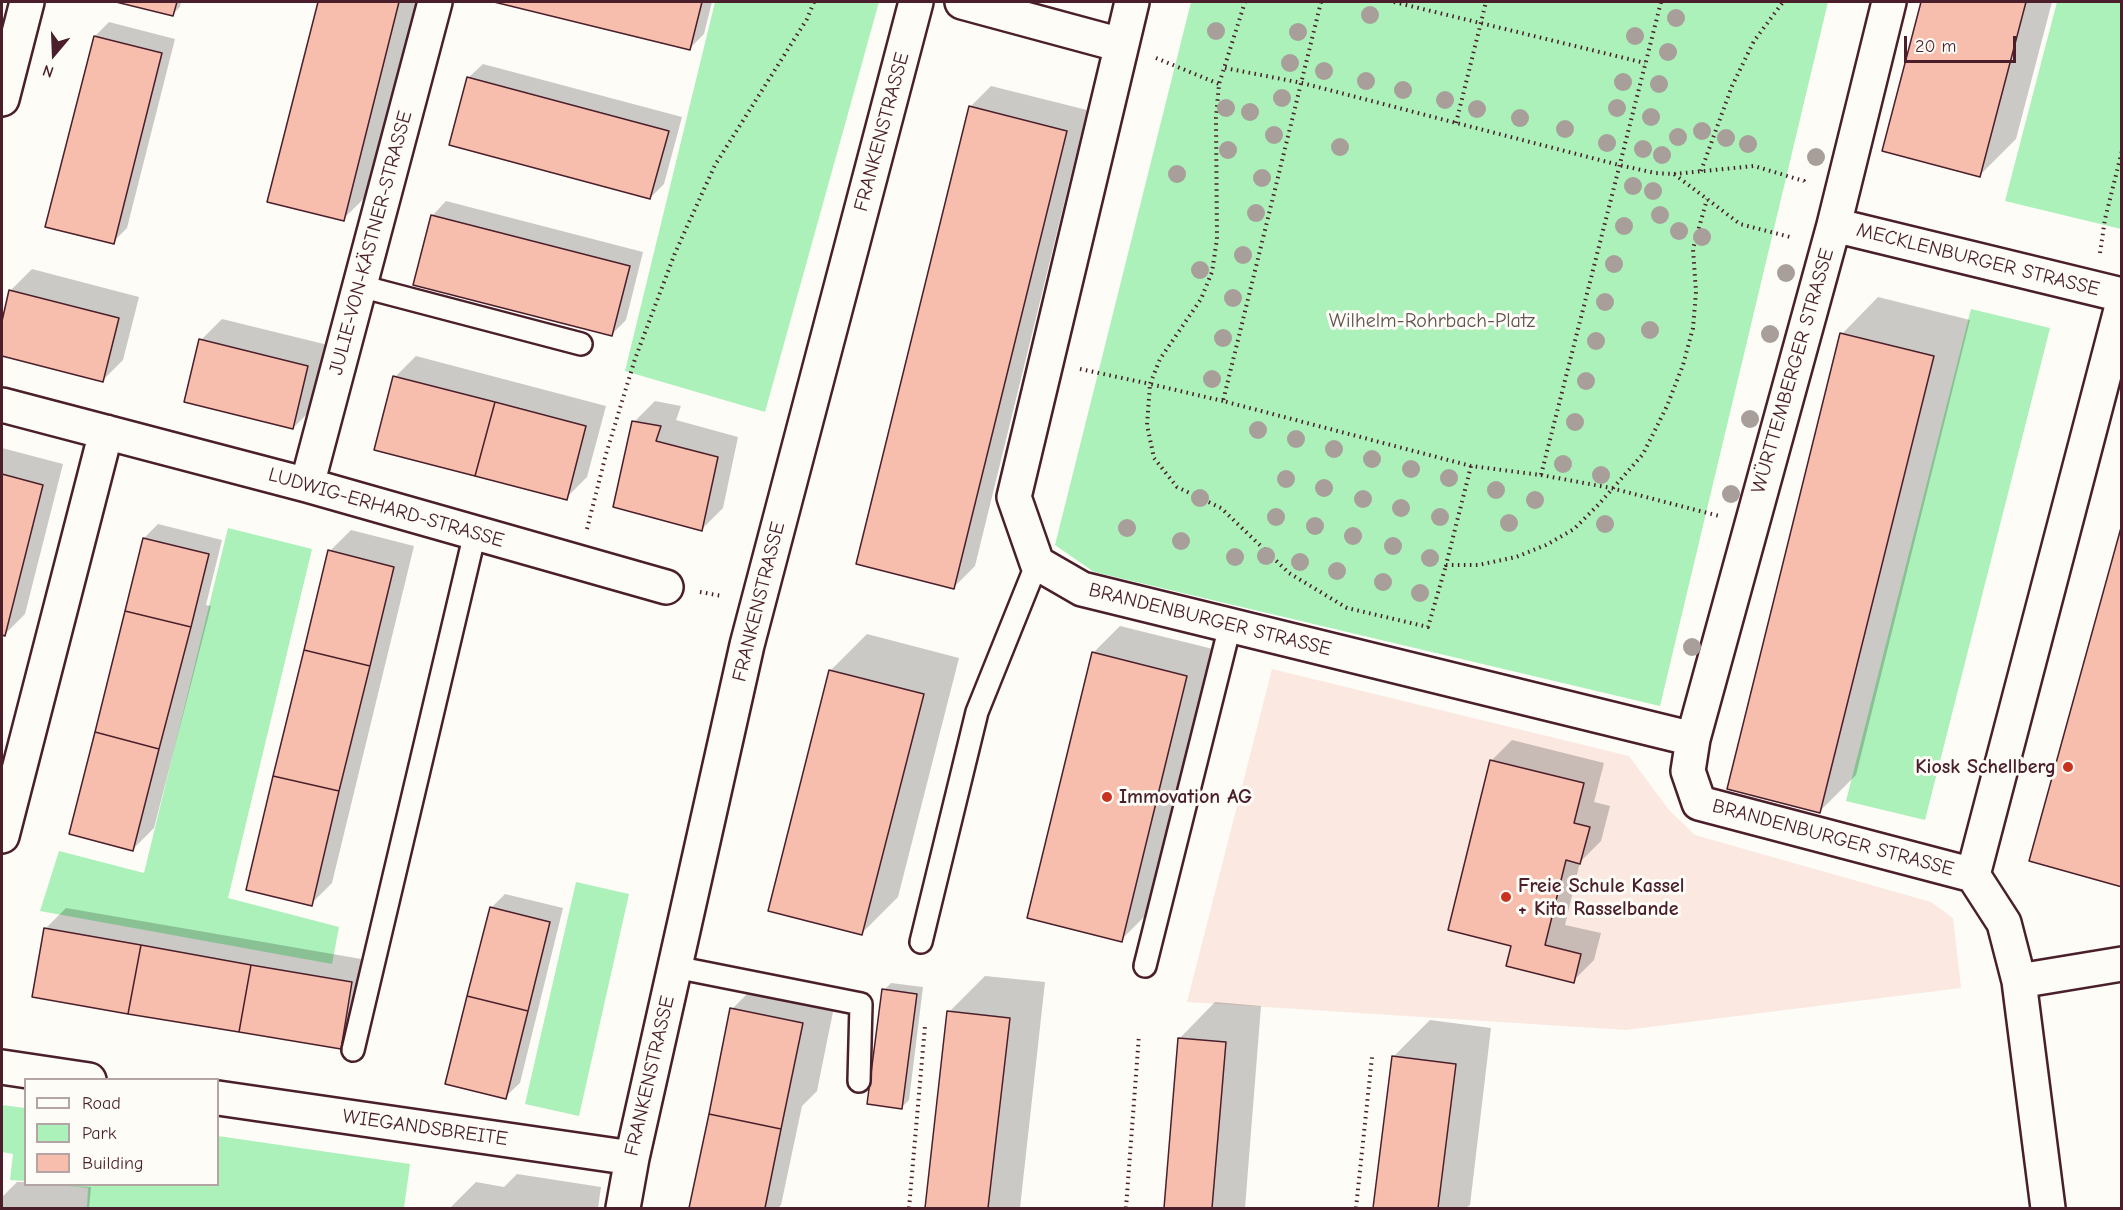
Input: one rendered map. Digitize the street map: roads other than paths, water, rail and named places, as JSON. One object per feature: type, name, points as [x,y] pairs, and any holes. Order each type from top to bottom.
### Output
[{"type":"street","points":[[2,99],[27,2]]},
{"type":"street","name":"JULIE-VON-KÄSTNER-STRASSE","points":[[307,484],[435,2]]},
{"type":"street","name":"FRANKENSTRASSE","points":[[623,1209],[632,1158],[758,602],[916,2]]},
{"type":"street","points":[[962,2],[1121,45]]},
{"type":"street","points":[[1037,563],[1014,497],[1044,362],[1132,2]]},
{"type":"street","name":"WÜRTTEMBERGER STRASSE","points":[[1693,739],[1834,225],[1889,2]]},
{"type":"street","name":"MECKLENBURGER STRASSE","points":[[1834,225],[2108,292]]},
{"type":"street","name":"BRANDENBURGER STRASSE","points":[[1973,875],[2121,306]]},
{"type":"street","name":"LUDWIG-ERHARD-STRASSE","points":[[2,405],[307,484],[666,587]]},
{"type":"street","points":[[2,836],[106,432]]},
{"type":"street","name":"BRANDENBURGER STRASSE","points":[[1037,563],[1082,589],[1693,739],[1688,771],[1698,803],[1973,875],[2004,923],[2019,981],[2048,1209]]},
{"type":"street","points":[[2019,981],[2121,964]]},
{"type":"street","points":[[2,1067],[76,1078]]},
{"type":"street","name":"WIEGANDSBREITE","points":[[219,1098],[632,1158]]},
{"type":"lane","points":[[360,286],[581,344]]},
{"type":"lane","points":[[353,1050],[475,533]]},
{"type":"lane","points":[[921,942],[977,712],[1037,563]]},
{"type":"lane","points":[[1145,966],[1230,626]]},
{"type":"lane","points":[[675,967],[861,1004],[859,1081]]},
{"type":"place","name":"Kiosk Schellberg","points":[[2068,767]]},
{"type":"place","name":"Immovation AG","points":[[1107,797]]},
{"type":"place","name":"Freie Schule Kassel + Kita Rasselbande","points":[[1506,897]]},
{"type":"park label","name":"Wilhelm-Rohrbach-Platz","points":[[1432,321]]}]
